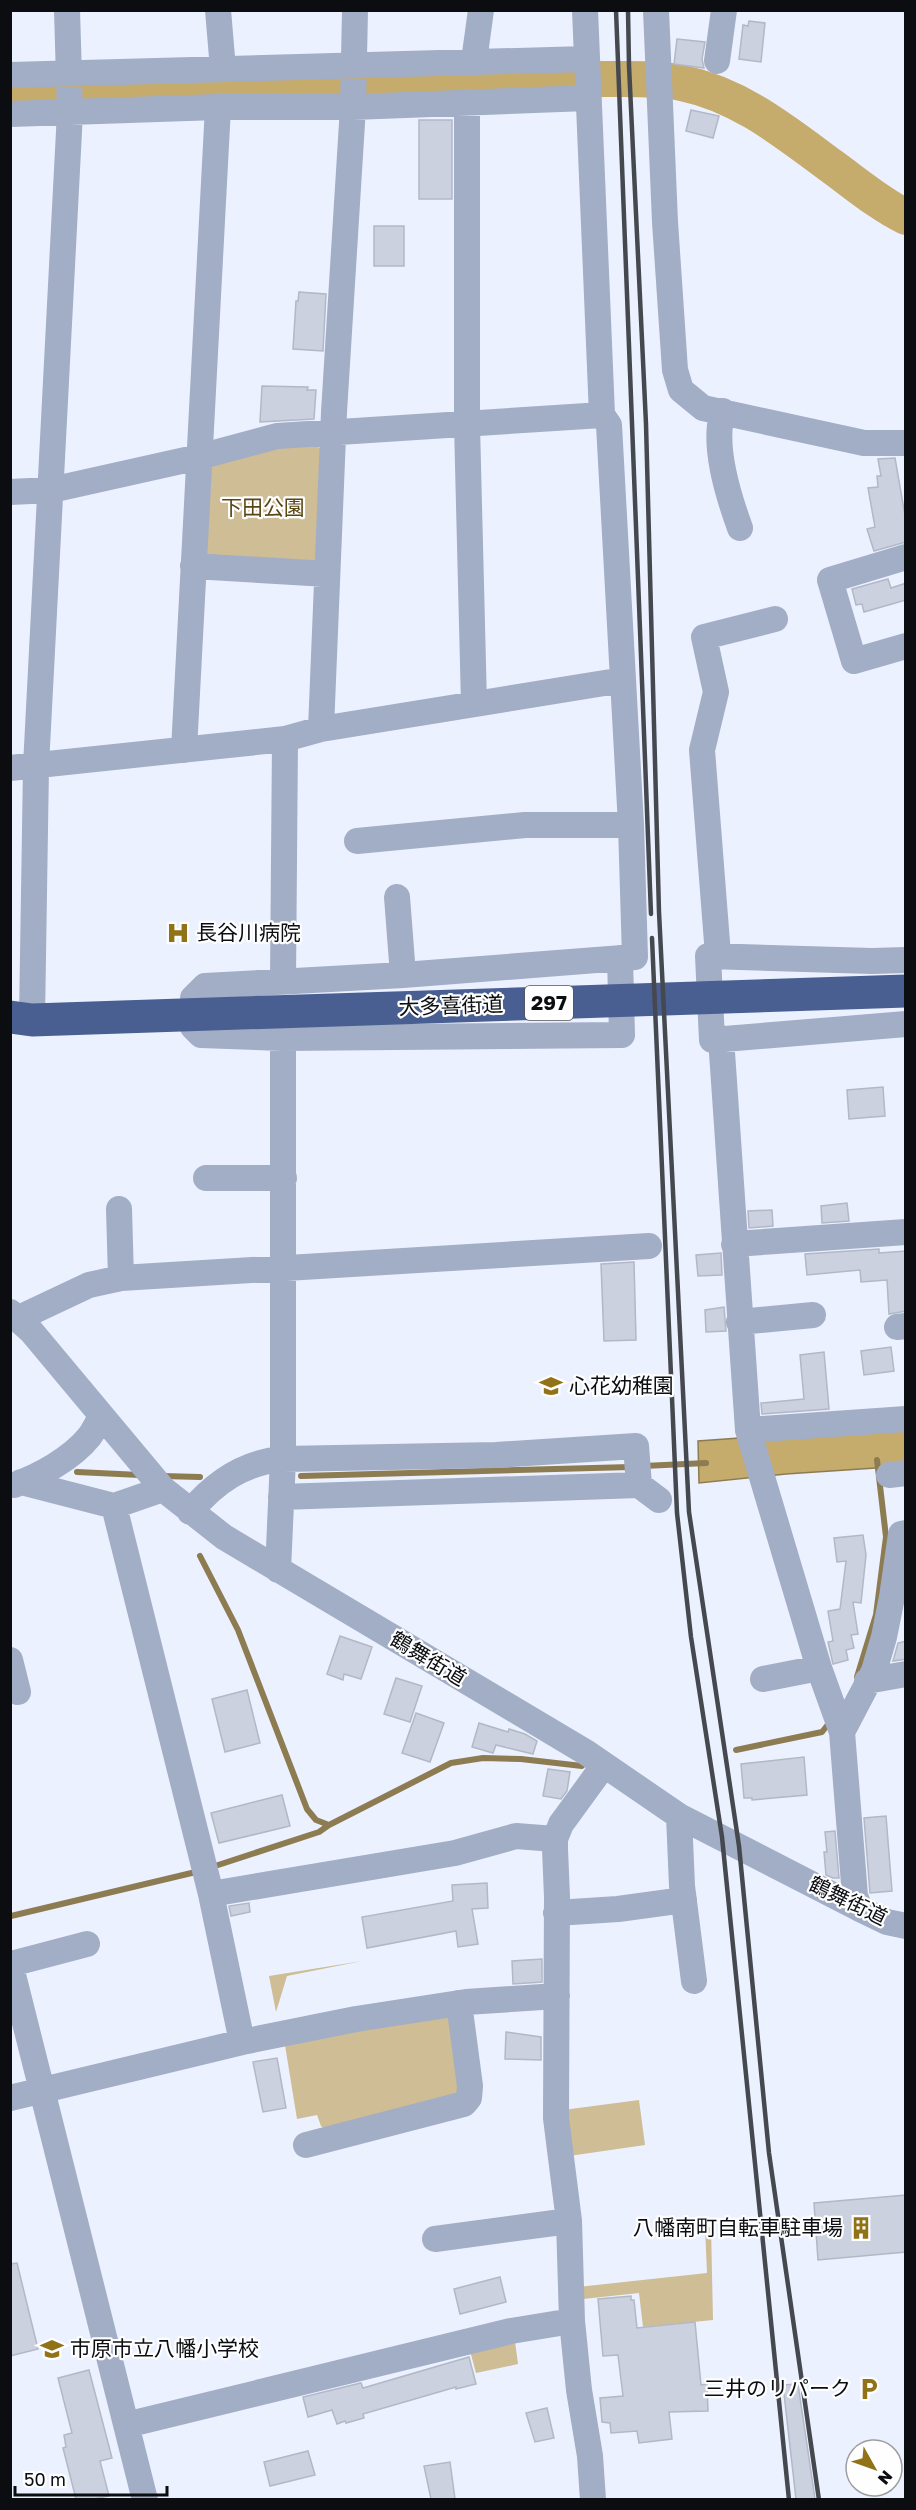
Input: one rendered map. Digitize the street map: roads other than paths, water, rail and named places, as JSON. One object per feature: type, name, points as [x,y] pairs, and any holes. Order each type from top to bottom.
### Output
[{"type":"highway","name":"大多喜街道","points":[[18,1021],[906,991]]},
{"type":"street","points":[[18,1021],[36,766],[70,112],[67,10]]},
{"type":"street","points":[[219,10],[223,69]]},
{"type":"street","points":[[321,729],[333,433],[353,107],[355,10]]},
{"type":"street","points":[[474,61],[481,10]]},
{"type":"street","points":[[585,10],[602,415],[609,425],[631,825],[634,957],[620,958],[403,975],[205,986],[193,998],[193,1027],[201,1035],[283,1038],[622,1035],[620,958]]},
{"type":"street","points":[[656,10],[665,222],[675,370],[681,390],[703,408],[864,443],[906,443]]},
{"type":"street","points":[[717,61],[724,10]]},
{"type":"street","points":[[10,75],[586,59]]},
{"type":"street","points":[[10,114],[218,107],[353,107],[588,98]]},
{"type":"street","points":[[468,102],[466,425],[474,704]]},
{"type":"street","points":[[183,750],[218,107]]},
{"type":"street","points":[[723,411],[718,426],[727,491],[740,528]]},
{"type":"street","points":[[10,492],[51,490],[199,457],[277,436],[602,415]]},
{"type":"street","points":[[906,557],[830,580],[854,661],[906,646]]},
{"type":"street","points":[[193,566],[327,574]]},
{"type":"street","points":[[718,955],[702,750],[716,692],[704,637],[776,619]]},
{"type":"street","points":[[10,768],[285,739],[321,729],[623,680]]},
{"type":"street","points":[[283,981],[285,739]]},
{"type":"street","points":[[357,841],[525,825],[631,825]]},
{"type":"street","points":[[397,897],[403,975]]},
{"type":"street","points":[[906,960],[708,956],[712,1040],[906,1024]]},
{"type":"street","points":[[278,1570],[283,1459],[283,1038]]},
{"type":"street","points":[[721,1038],[748,1432],[837,1721],[855,1896],[860,1909]]},
{"type":"street","points":[[206,1178],[284,1178]]},
{"type":"street","points":[[119,1209],[121,1278]]},
{"type":"street","points":[[734,1244],[856,1234],[906,1233]]},
{"type":"street","points":[[15,1315],[89,1285],[121,1278],[650,1246]]},
{"type":"street","name":"鶴舞街道","points":[[15,1315],[163,1489],[224,1537],[604,1765],[679,1816],[860,1909],[887,1922],[906,1926]]},
{"type":"street","points":[[739,1322],[813,1315]]},
{"type":"street","points":[[14,1479],[68,1455],[89,1437],[101,1417]]},
{"type":"street","points":[[748,1432],[906,1419]]},
{"type":"street","points":[[190,1512],[206,1493],[246,1466],[263,1460],[283,1459],[496,1455],[636,1446],[649,1493],[499,1489],[281,1497]]},
{"type":"street","points":[[496,1455],[499,1489]]},
{"type":"street","points":[[14,1479],[114,1506],[163,1489]]},
{"type":"street","points":[[114,1506],[207,1878],[242,2042]]},
{"type":"street","points":[[837,1721],[874,1671],[892,1597],[900,1534],[906,1533]]},
{"type":"street","points":[[10,1660],[18,1692]]},
{"type":"street","points":[[763,1679],[819,1668]]},
{"type":"street","points":[[867,1682],[906,1674]]},
{"type":"street","points":[[593,2499],[590,2456],[579,2390],[572,2321],[569,2221],[556,2118],[555,1839],[565,1817],[604,1765]]},
{"type":"street","points":[[679,1816],[684,1900],[694,1982]]},
{"type":"street","points":[[207,1878],[455,1853],[516,1836],[555,1839]]},
{"type":"street","points":[[556,1913],[618,1909],[684,1900]]},
{"type":"street","points":[[87,1944],[11,1964],[145,2499]]},
{"type":"street","points":[[10,2098],[242,2042],[356,2019],[459,2003],[557,1996]]},
{"type":"street","points":[[306,2145],[464,2104],[469,2098],[470,2086],[459,2003]]},
{"type":"street","points":[[435,2239],[569,2221]]},
{"type":"street","points":[[126,2425],[511,2331],[572,2321]]},
{"type":"waterway","points":[[10,97],[604,79],[673,81],[723,96],[761,116],[876,199],[906,217]]},
{"type":"waterway","points":[[857,1677],[876,1615],[886,1537],[877,1460]]},
{"type":"waterway","points":[[644,1466],[706,1463]]},
{"type":"waterway","points":[[301,1476],[631,1467]]},
{"type":"waterway","points":[[77,1472],[140,1475]]},
{"type":"waterway","points":[[162,1476],[200,1477]]},
{"type":"waterway","points":[[200,1556],[238,1630],[307,1809],[316,1820],[329,1825],[451,1763],[483,1758],[521,1759],[582,1766]]},
{"type":"waterway","points":[[736,1750],[822,1732],[830,1722]]},
{"type":"waterway","points":[[209,1868],[319,1832],[329,1825]]},
{"type":"waterway","points":[[11,1916],[200,1871]]},
{"type":"railway","points":[[616,10],[651,914]]},
{"type":"railway","points":[[628,10],[646,424],[659,912],[689,1512],[739,1846],[769,2153],[819,2500]]},
{"type":"railway","points":[[652,938],[677,1513],[691,1637],[722,1837],[789,2500]]},
{"type":"place","name":"長谷川病院","points":[[178,933]]},
{"type":"place","name":"心花幼稚園","points":[[551,1386]]},
{"type":"place","name":"八幡南町自転車駐車場","points":[[861,2228]]},
{"type":"place","name":"市原市立八幡小学校","points":[[52,2349]]},
{"type":"place","name":"三井のリパーク","points":[[869,2389]]},
{"type":"park label","name":"下田公園","points":[[263,508]]}]
